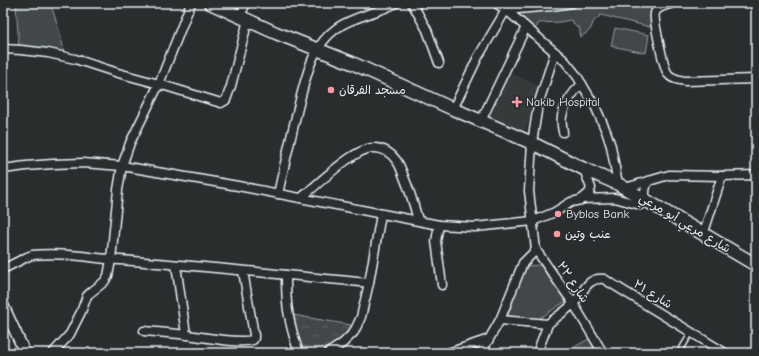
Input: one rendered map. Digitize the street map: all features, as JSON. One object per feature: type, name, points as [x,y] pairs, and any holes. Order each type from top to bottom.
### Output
[{"type":"main road","name":"شارع مرعي أبو مرعي","points":[[210,3],[276,33],[363,68],[532,143],[584,169],[615,179],[645,200],[756,265]]},
{"type":"street","points":[[53,353],[70,334],[87,296],[104,282],[108,276],[115,210],[122,166],[130,142],[159,84],[191,3]]},
{"type":"street","points":[[3,49],[55,55],[217,102],[223,102],[226,100],[231,86],[246,3]]},
{"type":"street","points":[[278,194],[303,88],[312,59],[317,50],[328,35],[341,25],[396,3]]},
{"type":"street","points":[[412,3],[427,30],[439,63]]},
{"type":"street","points":[[496,3],[568,64],[582,84],[606,131],[613,157],[615,179],[649,181],[669,175],[756,175]]},
{"type":"street","points":[[506,10],[572,3]]},
{"type":"street","points":[[673,3],[659,8],[654,16],[665,68],[668,75],[677,79],[685,80],[756,79]]},
{"type":"street","points":[[453,109],[478,57],[506,10]]},
{"type":"street","points":[[481,121],[526,27]]},
{"type":"street","name":"شارع ٣٣","points":[[555,52],[538,105],[532,143],[529,191],[536,250],[573,303],[603,353]]},
{"type":"street","points":[[562,132],[562,117],[568,101],[582,84]]},
{"type":"street","points":[[301,198],[354,155],[366,149],[377,148],[386,151],[396,160],[412,195],[418,220]]},
{"type":"street","points":[[3,169],[38,164],[67,163],[122,166],[238,186],[439,225],[475,227],[533,221],[555,212],[571,202],[581,200],[614,198],[640,205],[645,200],[646,183],[649,181]]},
{"type":"street","points":[[581,200],[590,193],[591,188],[584,169]]},
{"type":"street","points":[[703,235],[722,176]]},
{"type":"street","points":[[328,353],[343,343],[354,332],[358,325],[369,283],[381,214]]},
{"type":"street","points":[[439,225],[436,241],[442,285]]},
{"type":"street","points":[[481,353],[500,320],[523,263],[536,250]]},
{"type":"street","points":[[3,269],[27,257],[38,255],[72,255],[110,260],[369,283]]},
{"type":"street","points":[[176,265],[186,334]]},
{"type":"street","points":[[144,331],[186,334],[234,341],[252,340],[254,335],[242,271]]},
{"type":"street","points":[[286,275],[289,315],[299,353]]},
{"type":"street","name":"شارع ٣١","points":[[573,303],[590,282],[600,278],[608,280],[725,353]]},
{"type":"street","points":[[537,353],[548,324],[573,303]]},
{"type":"street","points":[[3,305],[25,353]]},
{"type":"street","points":[[500,320],[548,324]]},
{"type":"street","points":[[448,353],[489,339]]},
{"type":"lane","points":[[680,353],[692,332]]},
{"type":"shaded area","name":"Nakib Hospital","points":[[510,73],[544,88],[524,132],[490,116]]},
{"type":"green space","points":[[28,3],[48,3],[53,11],[65,55],[19,46],[16,6]]},
{"type":"green space","points":[[600,3],[661,3],[651,13],[650,27],[601,15],[594,21],[590,30],[581,37],[579,27],[577,28],[571,20],[539,23],[533,30],[515,14],[515,12]]},
{"type":"green space","points":[[615,28],[649,35],[646,53],[611,46]]},
{"type":"green space","points":[[541,265],[566,301],[540,318],[521,320],[508,315],[525,266]]},
{"type":"green space","points":[[293,315],[351,325],[342,341],[325,353],[302,353]]},
{"type":"green space","points":[[589,339],[597,353],[563,353]]},
{"type":"place","name":"مسجد الفرقان","points":[[331,90]]},
{"type":"place","name":"Nakib Hospital","points":[[517,102]]},
{"type":"place","name":"Byblos Bank","points":[[558,214]]},
{"type":"place","name":"عنب وتين","points":[[557,234]]}]
